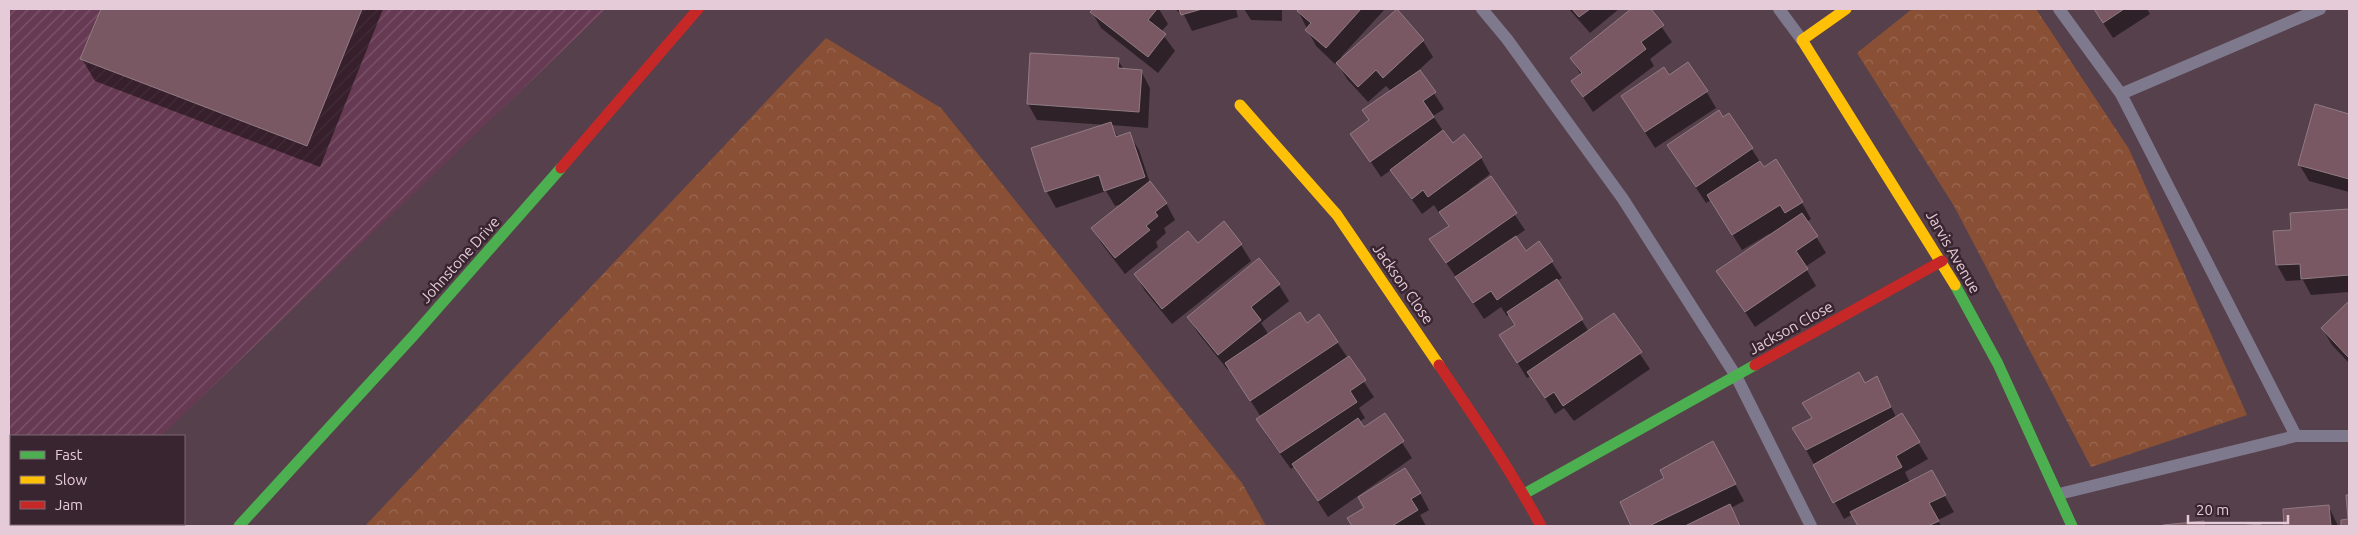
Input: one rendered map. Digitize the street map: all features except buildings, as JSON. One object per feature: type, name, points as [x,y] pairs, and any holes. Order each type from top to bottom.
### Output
[{"type":"street","name":"Johnstone Drive","points":[[238,526],[319,440],[558,173],[698,9]]},
{"type":"street","points":[[1482,9],[1507,38],[1623,199],[1736,376],[1811,526]]},
{"type":"street","name":"Jarvis Avenue","points":[[1779,9],[1802,40],[1942,261],[1998,364],[2072,526]]},
{"type":"street","points":[[1802,40],[1846,9]]},
{"type":"street","points":[[2059,9],[2121,94],[2296,436]]},
{"type":"street","points":[[2121,94],[2320,9]]},
{"type":"street","name":"Jackson Close","points":[[1240,105],[1337,215],[1454,385],[1524,494],[1540,526]]},
{"type":"street","name":"Jackson Close","points":[[1524,494],[1942,261]]},
{"type":"street","points":[[2059,494],[2296,436],[2349,436]]},
{"type":"shaded area","points":[[9,9],[606,9],[162,435],[10,435],[10,525],[68,525],[9,526]]},
{"type":"green space","points":[[1912,9],[2036,9],[2129,149],[2247,415],[2091,467],[1954,206],[1857,53]]},
{"type":"green space","points":[[826,38],[941,108],[1242,483],[1266,526],[365,526]]},
{"type":"traffic: fast","points":[[239,526],[414,335],[561,168]]},
{"type":"traffic: fast","points":[[1955,285],[1998,364],[2072,526]]},
{"type":"traffic: fast","points":[[1524,494],[1755,365]]},
{"type":"traffic: slow","points":[[1846,9],[1802,40],[1955,285]]},
{"type":"traffic: slow","points":[[1240,105],[1337,215],[1439,365]]},
{"type":"traffic: jam","points":[[561,168],[698,9]]},
{"type":"traffic: jam","points":[[1755,365],[1942,261]]},
{"type":"traffic: jam","points":[[1439,365],[1505,464],[1541,526]]}]
